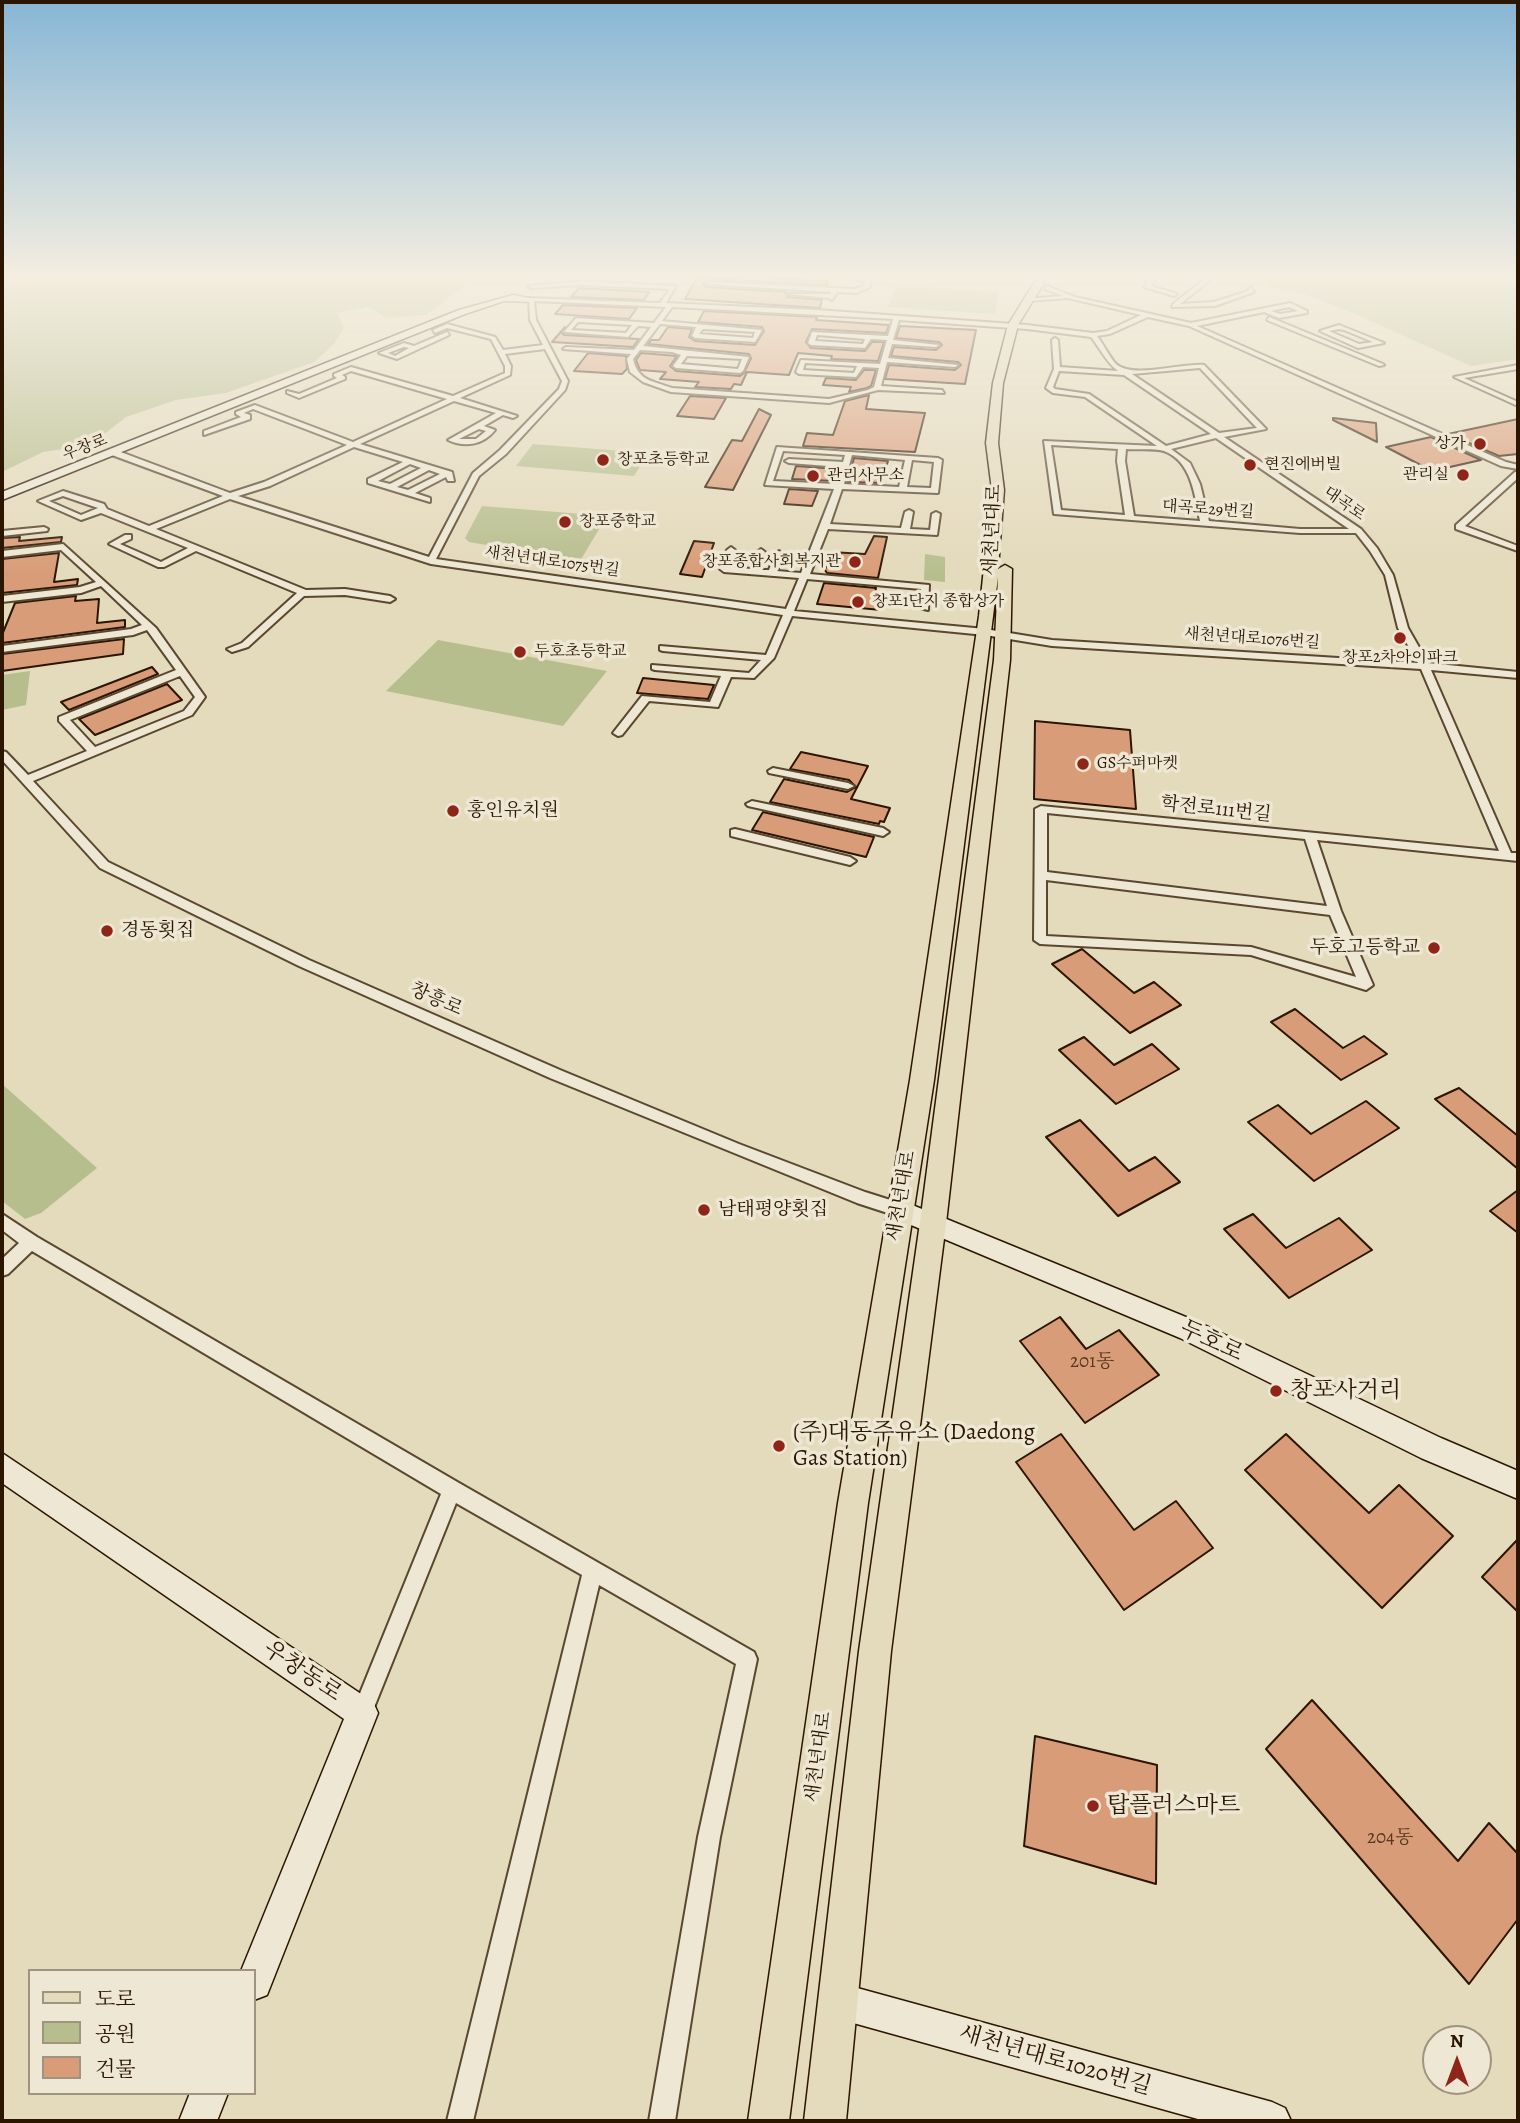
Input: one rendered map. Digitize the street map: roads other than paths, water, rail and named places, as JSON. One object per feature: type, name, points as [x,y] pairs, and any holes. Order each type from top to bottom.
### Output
[{"type":"main road","name":"우창로","points":[[2,496],[302,377]]},
{"type":"main road","name":"새천년대로","points":[[825,2121],[875,1651],[945,1124],[995,633],[998,490],[992,443],[1000,377]]},
{"type":"main road","name":"새천년대로","points":[[768,2121],[853,1503],[995,633]]},
{"type":"main road","points":[[922,1080],[931,1097],[930,1123],[937,1128],[945,1124]]},
{"type":"main road","name":"두호로","points":[[900,1210],[1189,1330],[1431,1448],[1518,1485]]},
{"type":"main road","name":"우창동로","points":[[2,1467],[362,1713],[256,1977]]},
{"type":"main road","name":"새천년대로1020번길","points":[[839,2001],[1272,2121]]},
{"type":"main road","points":[[198,2121],[208,2095]]},
{"type":"street","points":[[296,388],[289,392],[299,396],[343,378],[341,377]]},
{"type":"street","points":[[378,377],[513,416]]},
{"type":"street","points":[[147,530],[229,496],[267,484],[501,377]]},
{"type":"street","points":[[431,561],[476,475],[503,452],[562,390],[565,381],[563,377]]},
{"type":"street","points":[[640,377],[671,390],[828,401],[877,388],[891,388],[888,397],[942,396]]},
{"type":"street","points":[[877,388],[880,377]]},
{"type":"street","points":[[1054,377],[1049,388],[1053,391],[1087,395],[1186,463],[1193,474],[1205,523]]},
{"type":"street","name":"대곡로","points":[[1132,377],[1214,436],[1358,531],[1374,550],[1389,575],[1403,628],[1425,666],[1513,856]]},
{"type":"street","points":[[1130,518],[1121,461],[1122,447],[1163,449],[1214,436],[1262,429],[1213,377]]},
{"type":"street","points":[[1308,377],[1492,459],[1518,467]]},
{"type":"street","points":[[1457,377],[1509,401],[1518,402]]},
{"type":"street","points":[[814,400],[818,391]]},
{"type":"street","points":[[207,433],[247,416],[238,413],[254,406],[355,445],[411,461],[449,476],[409,493]]},
{"type":"street","points":[[478,426],[502,413]]},
{"type":"street","name":"대곡로29번길","points":[[1122,447],[1047,443],[1057,512],[1300,531],[1358,531]]},
{"type":"street","points":[[780,449],[849,453],[938,460],[935,491],[768,483],[780,449]]},
{"type":"street","name":"새천년대로1075번길","points":[[115,453],[229,496],[431,561],[792,612],[995,633]]},
{"type":"street","points":[[655,667],[751,676],[769,658],[792,612],[826,526],[849,453]]},
{"type":"street","points":[[903,489],[909,458]]},
{"type":"street","points":[[411,461],[372,481],[427,500]]},
{"type":"street","points":[[789,461],[846,464]]},
{"type":"street","points":[[391,487],[429,467]]},
{"type":"street","points":[[1518,474],[1458,527],[1518,549]]},
{"type":"street","points":[[103,509],[81,518],[42,501],[63,493],[103,509],[147,530],[303,592],[345,592],[390,599]]},
{"type":"street","points":[[905,531],[909,512]]},
{"type":"street","points":[[826,526],[934,533],[936,514]]},
{"type":"street","points":[[2,534],[44,529]]},
{"type":"street","points":[[1506,545],[1518,535]]},
{"type":"street","points":[[128,537],[113,544],[161,565],[194,549]]},
{"type":"street","points":[[2,554],[63,547],[149,626],[200,697],[188,713],[28,779]]},
{"type":"street","points":[[731,550],[724,569],[926,587],[925,608]]},
{"type":"street","points":[[756,572],[761,552]]},
{"type":"street","points":[[772,573],[779,554]]},
{"type":"street","points":[[2,599],[81,590],[102,583]]},
{"type":"street","points":[[232,649],[245,645],[303,592]]},
{"type":"street","points":[[2,649],[133,632],[149,626]]},
{"type":"street","name":"새천년대로1076번길","points":[[995,633],[1052,643],[1425,666],[1518,675]]},
{"type":"street","points":[[663,648],[769,658]]},
{"type":"street","points":[[93,751],[63,719],[183,671]]},
{"type":"street","points":[[618,733],[646,698],[715,705],[727,674]]},
{"type":"street","name":"창흥로","points":[[2,754],[28,779],[104,865],[304,963],[555,1074],[734,1148],[900,1210]]},
{"type":"street","points":[[773,771],[848,786]]},
{"type":"street","points":[[752,804],[883,832]]},
{"type":"street","name":"학전로111번길","points":[[1335,911],[1366,985],[1251,951],[1040,940],[1041,809],[1310,838],[1513,856]]},
{"type":"street","points":[[734,833],[850,861]]},
{"type":"street","points":[[1041,875],[1335,911],[1310,838]]},
{"type":"street","points":[[2,1221],[31,1242],[452,1490],[747,1659],[709,1837],[662,2121]]},
{"type":"street","points":[[2,1269],[31,1242]]},
{"type":"street","points":[[362,1713],[452,1490]]},
{"type":"street","points":[[460,2121],[593,1570]]},
{"type":"place","name":"상가","points":[[1480,444]]},
{"type":"place","name":"창포초등학교","points":[[603,460]]},
{"type":"place","name":"현진에버빌","points":[[1250,465]]},
{"type":"place","name":"관리실","points":[[1463,475]]},
{"type":"place","name":"관리사무소","points":[[813,476]]},
{"type":"place","name":"창포중학교","points":[[565,522]]},
{"type":"place","name":"창포종합사회복지관","points":[[855,562]]},
{"type":"place","name":"창포1단지 종합상가","points":[[858,602]]},
{"type":"place","name":"창포2차아이파크","points":[[1400,638]]},
{"type":"place","name":"두호초등학교","points":[[520,652]]},
{"type":"place","name":"GS수퍼마켓","points":[[1083,764]]},
{"type":"place","name":"홍인유치원","points":[[453,811]]},
{"type":"place","name":"경동횟집","points":[[107,931]]},
{"type":"place","name":"두호고등학교","points":[[1434,948]]},
{"type":"place","name":"남태평양횟집","points":[[704,1210]]},
{"type":"place","name":"창포사거리","points":[[1276,1391]]},
{"type":"place","name":"(주)대동주유소 (Daedong Gas Station)","points":[[779,1446]]},
{"type":"place","name":"탑플러스마트","points":[[1093,1806]]}]
